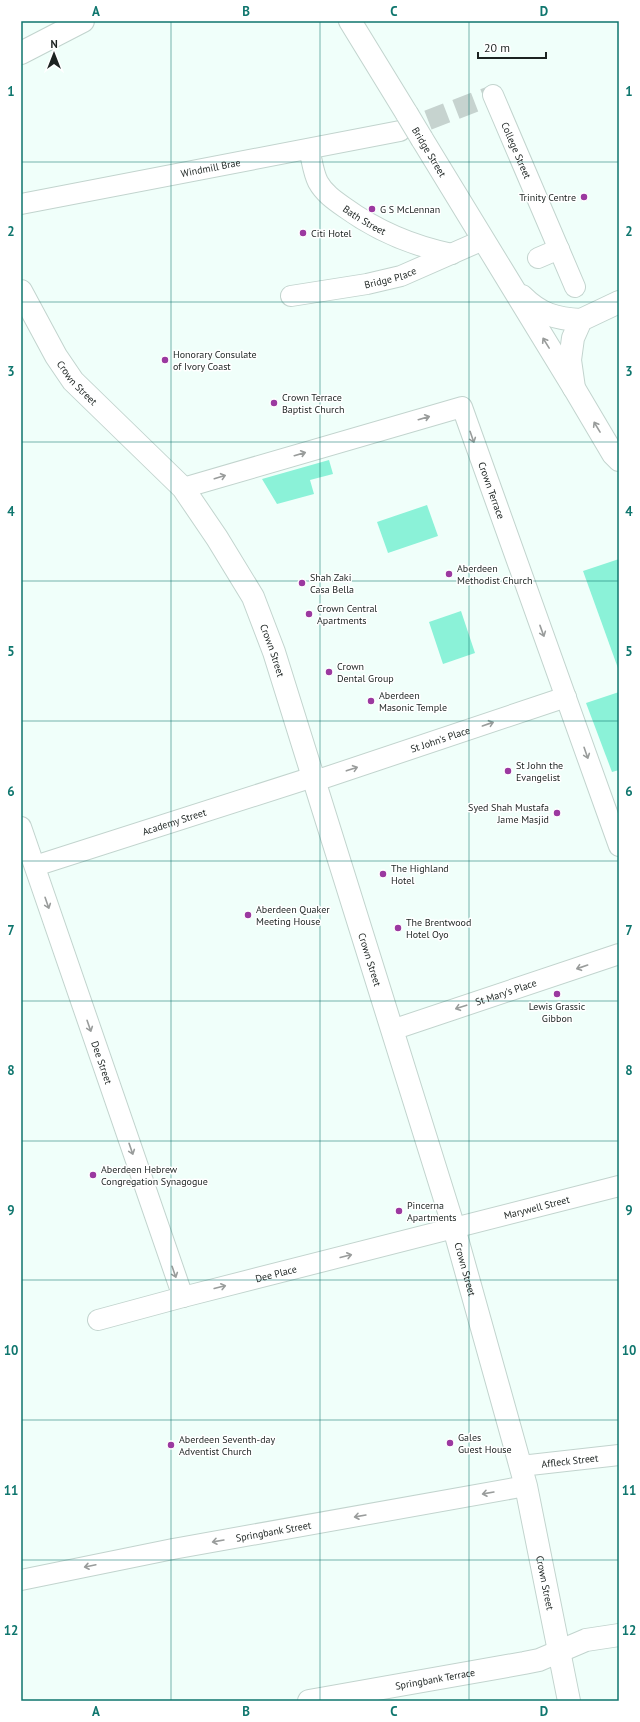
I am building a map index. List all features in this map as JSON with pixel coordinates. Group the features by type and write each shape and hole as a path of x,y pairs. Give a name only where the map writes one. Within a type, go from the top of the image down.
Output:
{"street":[{"path":"21,53 83,21"},
{"name":"Bridge Street","path":"350,21 404,123 422,139 613,454 619,460"},
{"name":"College Street","path":"493,95 575,287"},
{"name":"Windmill Brae","path":"21,204 309,149 404,123"},
{"name":"Bath Street","path":"309,149 318,182 325,192 344,207 383,231 414,244 452,254"},
{"name":"Bridge Place","path":"291,296 367,284 401,276 484,240"},
{"path":"538,258 559,249"},
{"name":"Bridge Street","path":"509,282 532,306 541,311 562,319 581,320"},
{"name":"Crown Street","path":"21,291 56,356 73,381 183,488 217,538 253,597 274,652 454,1228 524,1476 569,1701"},
{"path":"574,388 571,375 570,349 581,320 619,302"},
{"name":"Crown Terrace","path":"183,488 462,407 619,846"},
{"name":"St John's Place","path":"314,779 566,697"},
{"name":"Academy Street","path":"35,866 314,779"},
{"name":"Dee Street","path":"21,828 183,1297"},
{"name":"St Mary's Place","path":"392,1030 619,954"},
{"name":"Marywell Street","path":"454,1228 619,1186"},
{"name":"Dee Place","path":"98,1320 454,1228"},
{"name":"Affleck Street","path":"524,1476 619,1455"},
{"name":"Springbank Street","path":"21,1580 524,1476"},
{"name":"Springbank Terrace","path":"309,1701 539,1660 586,1640 619,1634"}],"green space":[{"path":"329,460 333,474 310,480 314,494 277,504 262,479"},
{"path":"427,505 438,536 388,553 377,522"},
{"path":"619,559 619,671 583,571"},
{"path":"461,611 475,653 443,664 429,622"},
{"path":"619,692 619,770 612,772 586,703"}],"tunnel":[{"path":"400,131 493,95"}],"place":[{"name":"Trinity Centre","path":"584,197"},
{"name":"G S McLennan","path":"372,209"},
{"name":"Citi Hotel","path":"303,233"},
{"name":"Honorary Consulate of Ivory Coast","path":"165,360"},
{"name":"Crown Terrace Baptist Church","path":"274,403"},
{"name":"Aberdeen Methodist Church","path":"449,574"},
{"name":"Shah Zaki Casa Bella","path":"302,583"},
{"name":"Crown Central Apartments","path":"309,614"},
{"name":"Crown Dental Group","path":"329,672"},
{"name":"Aberdeen Masonic Temple","path":"371,701"},
{"name":"St John the Evangelist","path":"508,771"},
{"name":"Syed Shah Mustafa Jame Masjid","path":"557,813"},
{"name":"The Highland Hotel","path":"383,874"},
{"name":"Aberdeen Quaker Meeting House","path":"248,915"},
{"name":"The Brentwood Hotel Oyo","path":"398,928"},
{"name":"Lewis Grassic Gibbon","path":"557,994"},
{"name":"Aberdeen Hebrew Congregation Synagogue","path":"93,1175"},
{"name":"Pincerna Apartments","path":"399,1211"},
{"name":"Gales Guest House","path":"450,1443"},
{"name":"Aberdeen Seventh-day Adventist Church","path":"171,1445"}]}
